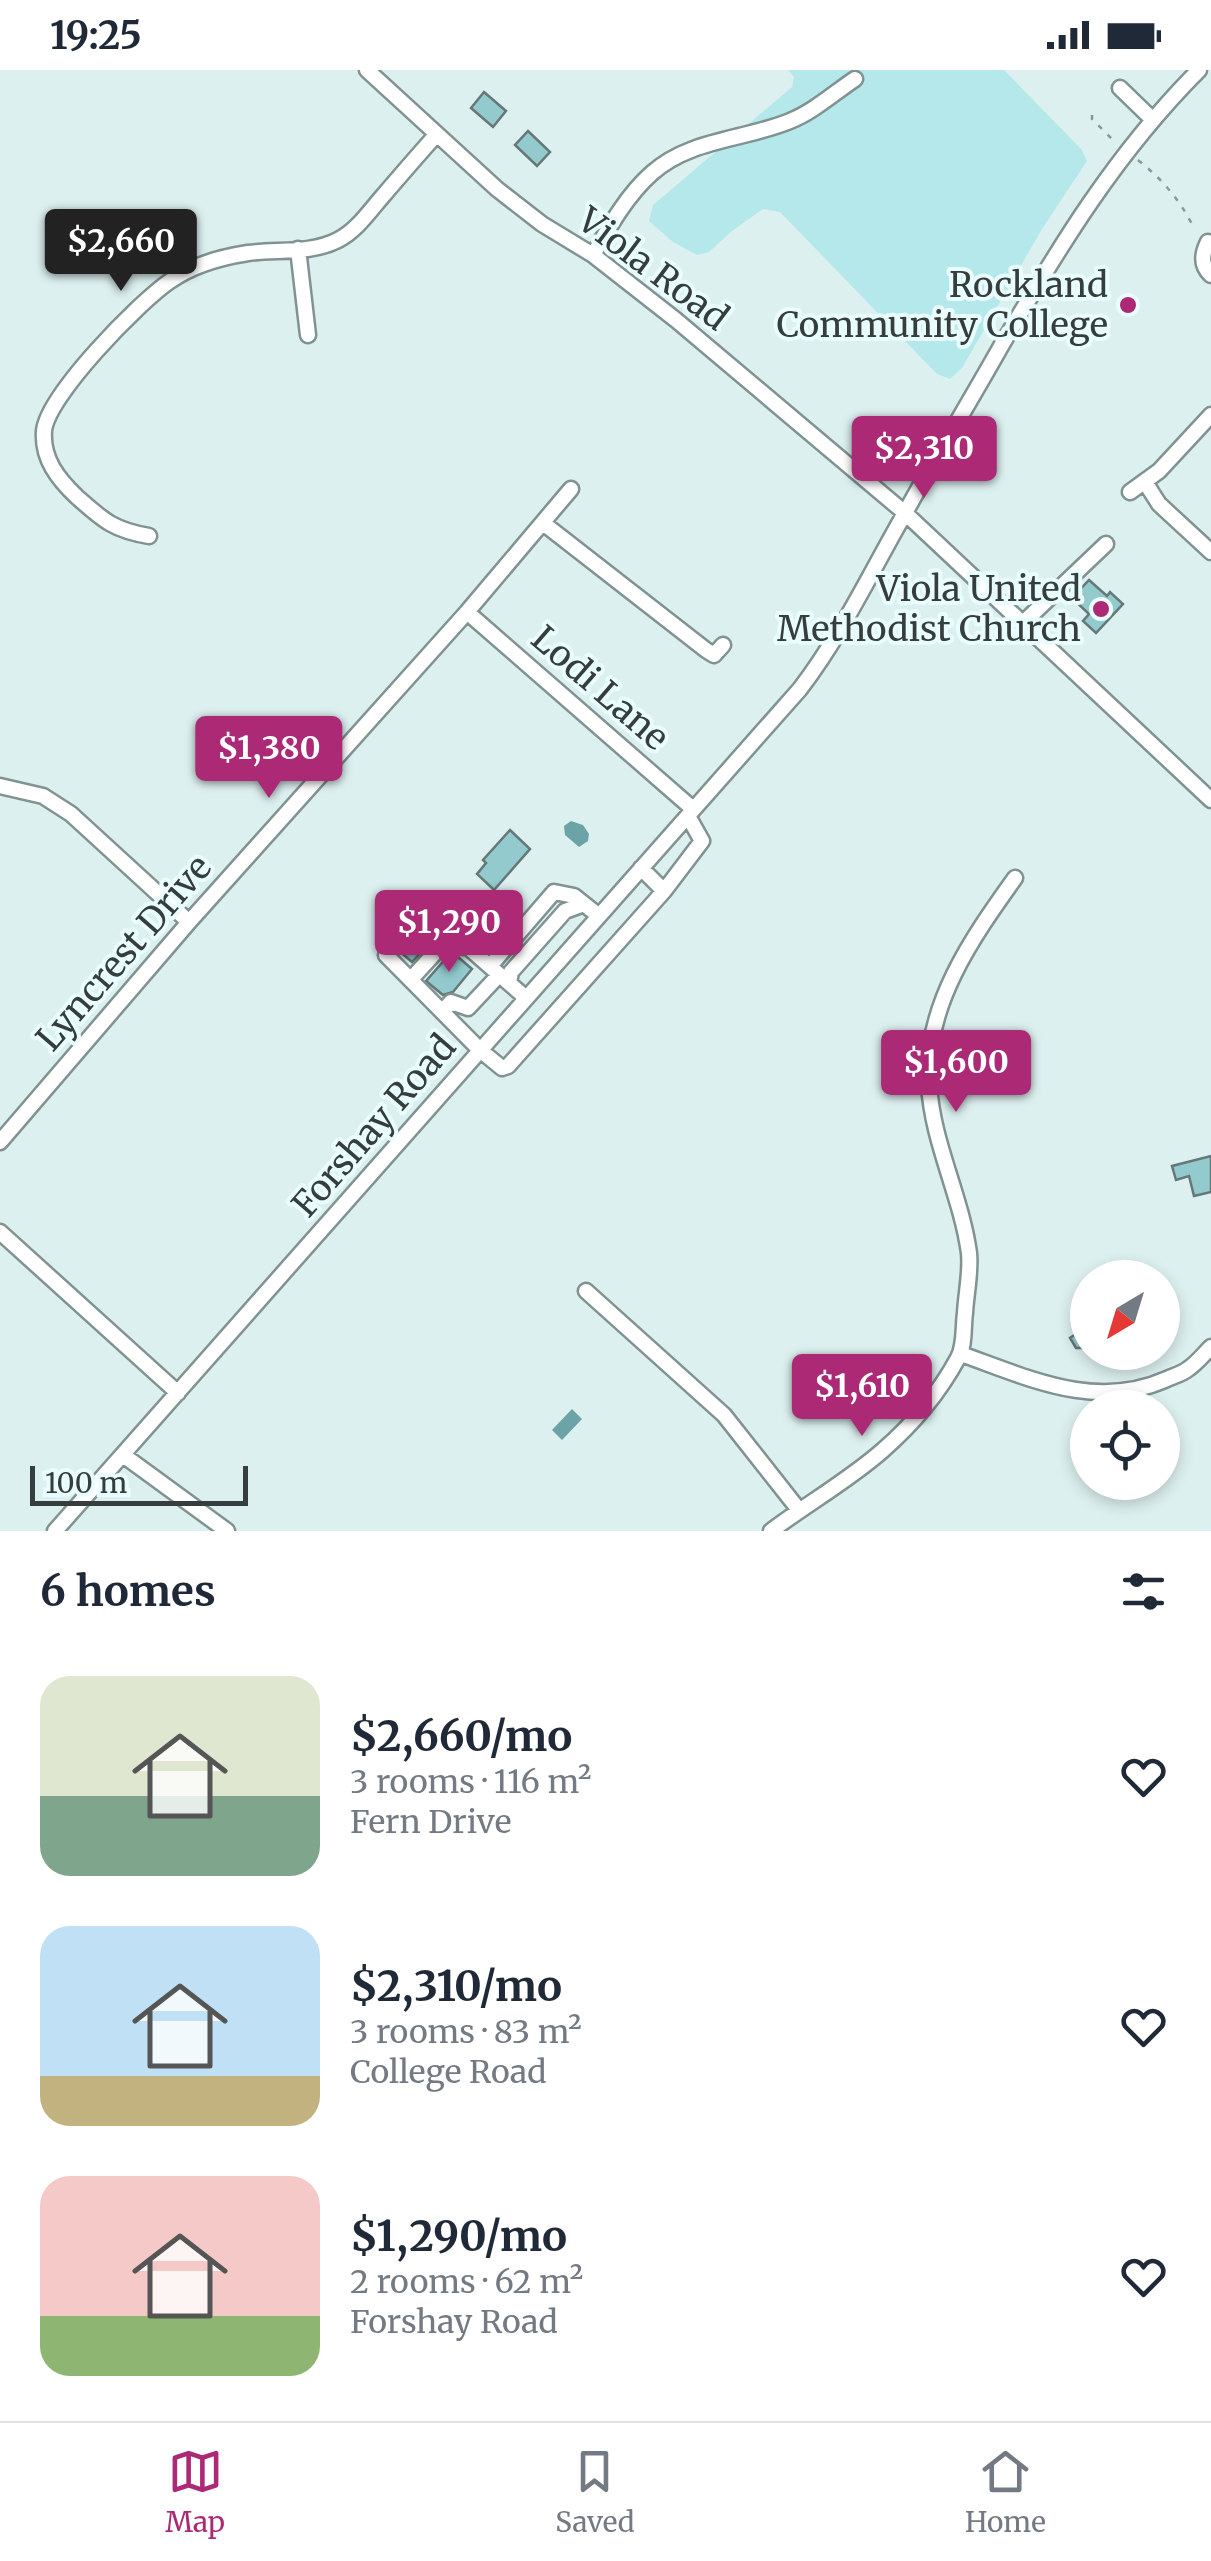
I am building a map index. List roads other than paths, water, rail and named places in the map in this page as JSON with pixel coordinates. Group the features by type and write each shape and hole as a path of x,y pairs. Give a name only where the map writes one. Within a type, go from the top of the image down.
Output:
{"street":[{"name":"Viola Road","path":"367,70 497,189 676,320 905,513 1211,800"},
{"name":"Forshay Road","path":"55,1531 800,689 844,624 1054,255 1126,152 1199,70"},
{"path":"592,255 626,202 652,172 690,149 794,120 855,79"},
{"path":"1120,88 1152,119"},
{"path":"148,536 124,532 104,520 52,470 44,428 50,410 144,301 172,279 207,264 247,254 326,245 342,238 437,134"},
{"path":"1208,242 1202,252 1202,263 1211,275"},
{"path":"298,249 308,335"},
{"path":"1130,492 1145,482 1211,415"},
{"path":"1145,482 1160,504 1211,552"},
{"name":"Lyncrest Drive","path":"0,1142 572,489"},
{"path":"543,523 706,650 714,654 723,645"},
{"path":"1023,623 1106,544"},
{"name":"Lodi Lane","path":"467,612 691,812"},
{"path":"0,786 43,796 71,814 189,922"},
{"path":"386,955 480,1050 502,1068 508,1066 664,891 702,840 691,812"},
{"path":"641,868 664,891"},
{"path":"771,1531 881,1452 924,1409 961,1354 970,1256 936,1132 928,1082 932,1036 960,962 1015,878"},
{"path":"443,1011 451,1002 468,1008 499,975 554,892 574,896 599,916"},
{"path":"499,975 511,972 565,911 584,904"},
{"path":"412,978 444,943 469,948 526,998"},
{"path":"0,1232 178,1392"},
{"path":"586,1291 724,1415 799,1510"},
{"path":"961,1354 1054,1386 1112,1393 1151,1386 1188,1370 1211,1348"},
{"path":"123,1455 228,1531"}],"place":[{"name":"Rockland Community College","path":"1128,305"},
{"name":"Viola United Methodist Church","path":"1101,609"}]}
